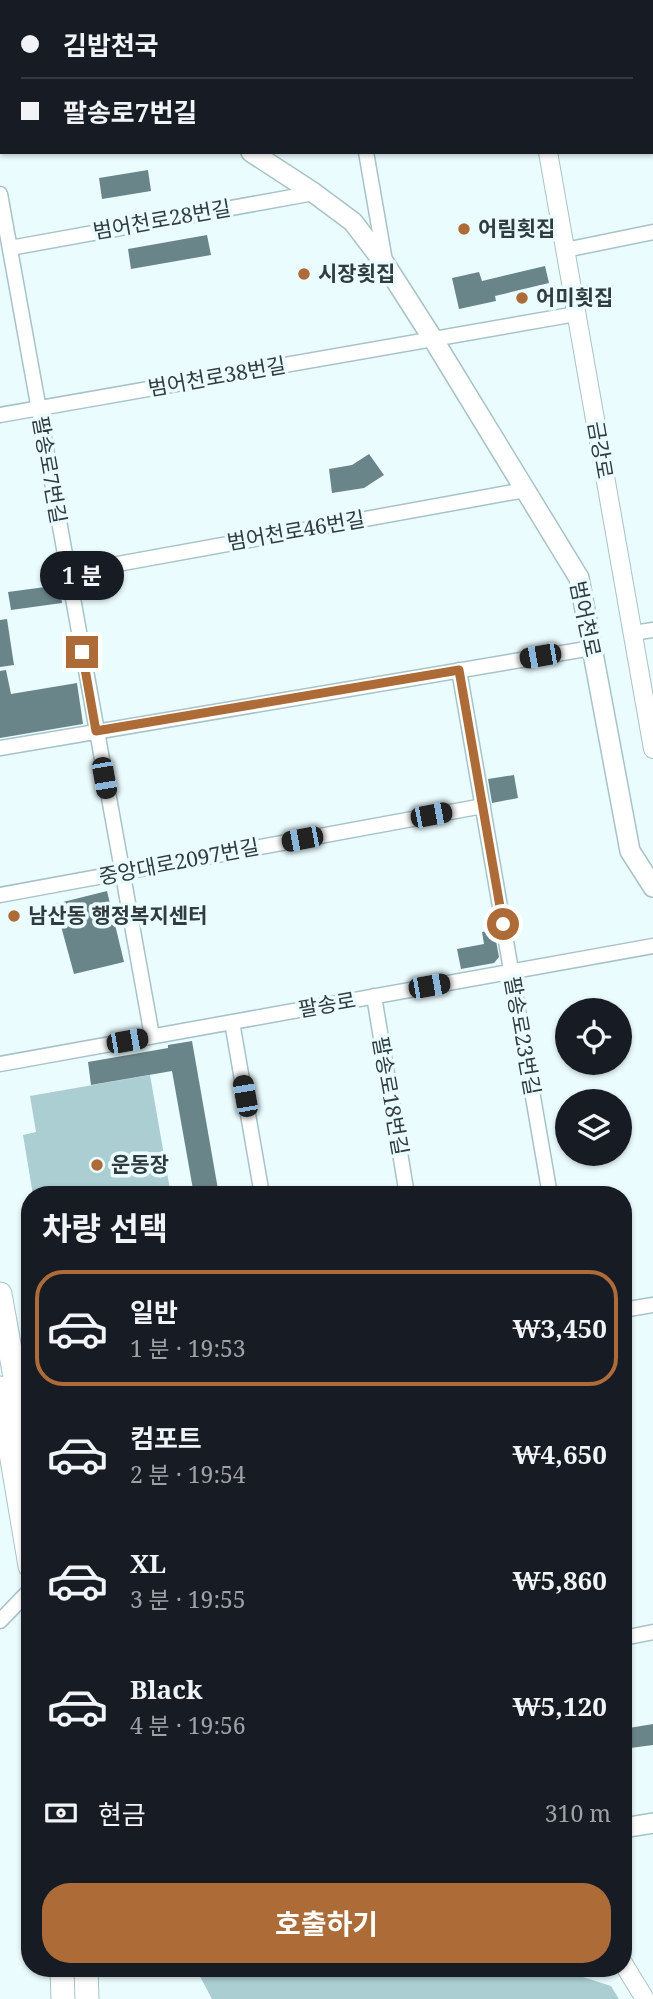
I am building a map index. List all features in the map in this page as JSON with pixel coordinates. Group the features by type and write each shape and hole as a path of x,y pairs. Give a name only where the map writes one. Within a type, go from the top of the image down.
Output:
{"main road":[{"name":"범어천로","path":"254,154 353,222 385,264 433,339 579,578 630,851 653,887"},
{"path":"0,1294 21,1408"},
{"path":"0,1388 21,1513"},
{"path":"632,1826 653,1823"},
{"path":"62,1977 63,1999"},
{"path":"86,1977 87,1999"}],"street":[{"path":"366,154 385,264"},
{"name":"금강로","path":"548,154 653,748"},
{"name":"범어천로28번길","path":"10,248 314,193"},
{"name":"팔송로7번길","path":"0,194 152,1036"},
{"path":"565,250 653,232"},
{"path":"433,339 576,314"},
{"name":"범어천로38번길","path":"0,415 433,339"},
{"name":"범어천로46번길","path":"68,573 525,490"},
{"path":"633,634 653,630"},
{"path":"0,748 592,648"},
{"name":"팔송로23번길","path":"459,670 548,1186"},
{"name":"중앙대로2097번길","path":"0,895 483,806"},
{"name":"팔송로","path":"0,1063 653,946"},
{"name":"팔송로18번길","path":"374,996 406,1186"},
{"path":"232,1022 260,1186"},
{"path":"632,1308 653,1305"},
{"path":"0,1621 21,1599"},
{"path":"632,1636 653,1632"},
{"path":"632,1977 645,1999"}],"shaded area":[{"name":"운동장","path":"150,1075 169,1186 32,1186 23,1135 36,1132 30,1096"},
{"path":"200,1977 583,1977 611,1986 619,1999 212,1999"}],"building":[{"path":"148,170 151,191 102,199 99,178"},
{"path":"207,235 211,255 131,269 128,249"},
{"path":"545,266 549,283 495,296 496,301 459,309 452,278 479,272 482,281"},
{"path":"369,454 384,475 364,488 332,493 329,469 352,465"},
{"path":"60,585 62,603 11,610 8,592"},
{"path":"7,619 14,665 0,667 0,620"},
{"path":"6,670 11,694 77,683 83,724 0,738 0,671"},
{"path":"514,775 518,798 492,803 488,779"},
{"path":"107,891 124,962 74,974 55,904"},
{"path":"494,930 499,957 494,963 461,969 457,949 484,944 482,932"},
{"path":"192,1041 217,1186 192,1186 172,1071 91,1085 88,1062 168,1048 168,1045"},
{"path":"653,1724 653,1745 632,1748 632,1728"}],"place":[{"name":"어림횟집","path":"464,229"},
{"name":"시장횟집","path":"304,274"},
{"name":"어미횟집","path":"522,298"},
{"name":"남산동 행정복지센터","path":"14,916"},
{"name":"운동장","path":"97,1165"}],"route":[{"path":"82,652 96,731 459,670 503,924"}]}
